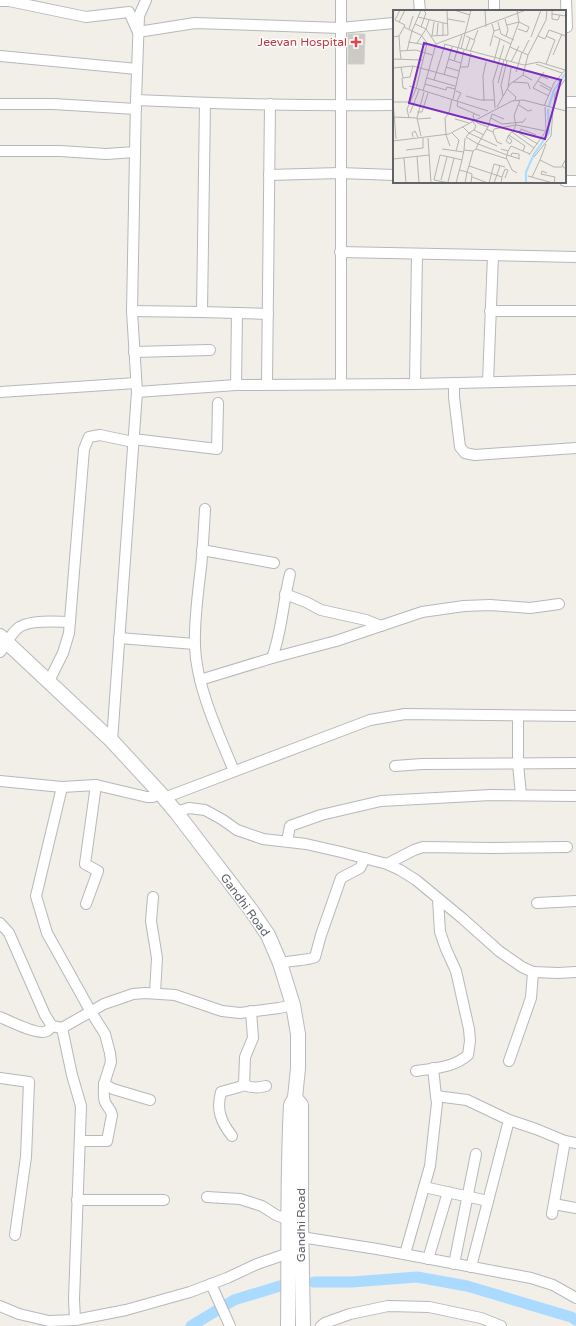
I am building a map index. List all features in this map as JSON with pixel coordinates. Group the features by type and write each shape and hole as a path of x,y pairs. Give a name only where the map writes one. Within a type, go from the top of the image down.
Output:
{"main road":[{"name":"Gandhi Road","path":"2,643 49,681 112,741 176,812 251,910 268,935 280,963 293,1005 298,1034 298,1068 295,1098 301,1105 301,1236 295,1273 295,1299 303,1326"},
{"path":"295,1098 291,1105 288,1157 289,1253 295,1273"},
{"path":"286,1325 295,1299"}],"street":[{"path":"112,741 136,388 132,311 136,104 139,16 146,0"},
{"path":"341,0 341,384"},
{"path":"419,0 420,10"},
{"path":"566,0 569,27"},
{"path":"6,1 86,17 128,12 138,32"},
{"path":"138,32 195,23 340,28 393,23"},
{"path":"0,56 137,68"},
{"path":"0,104 205,103 340,106 393,105"},
{"path":"202,312 205,103"},
{"path":"267,384 270,104"},
{"path":"0,151 60,151 106,154 135,152"},
{"path":"269,175 340,173 393,175"},
{"path":"340,252 576,257"},
{"path":"415,384 416,254"},
{"path":"488,382 492,256"},
{"path":"132,311 268,314"},
{"path":"490,311 576,311"},
{"path":"236,385 237,313"},
{"path":"134,352 210,350"},
{"path":"0,392 267,384 415,384 576,380"},
{"path":"454,383 454,397 460,447 465,453 475,455 576,448"},
{"path":"49,681 63,653 69,634 84,449 90,437 100,435 217,449 218,403"},
{"path":"205,509 195,644 200,680 214,724 234,772"},
{"path":"202,550 274,563"},
{"path":"272,658 278,643 285,594 290,574"},
{"path":"285,594 322,610 366,620 381,626"},
{"path":"200,680 272,658 336,641 422,612 464,606 490,605 530,608 559,604"},
{"path":"2,643 17,628 24,624 41,622 70,622"},
{"path":"119,638 195,644"},
{"path":"0,780 62,786 96,785 147,797 162,796 234,772 370,720 405,714 576,716"},
{"path":"518,716 518,764 521,795"},
{"path":"395,766 422,764 576,763"},
{"path":"86,904 98,871 85,864 96,785"},
{"path":"62,786 36,896 47,933 105,1034 111,1062 104,1084 104,1099 111,1110 112,1115 107,1141 81,1141"},
{"path":"287,841 290,826 321,815 381,801 491,795 576,796"},
{"path":"176,812 189,808 206,810 237,830 263,839 306,844 387,864 405,873 462,918 498,951 522,967 532,972 576,972"},
{"path":"387,864 423,847 567,847"},
{"path":"280,963 308,960 315,957 341,878 360,868 365,858"},
{"path":"153,897 151,921 157,958 155,993"},
{"path":"416,1071 450,1066 461,1061 468,1055 470,1041 469,1029 456,971 440,932 438,899"},
{"path":"537,903 576,901"},
{"path":"0,923 9,933 45,1015 52,1026 62,1028 104,1004 134,994 155,993 175,995 222,1011 240,1013 293,1005"},
{"path":"509,1061 531,998 532,972"},
{"path":"244,1085 245,1057 252,1038 251,1012"},
{"path":"0,1017 30,1029 43,1032 49,1030 52,1026"},
{"path":"62,1028 72,1075 81,1106 81,1141 77,1200 74,1299 75,1320"},
{"path":"405,1254 430,1166 437,1103 433,1068"},
{"path":"0,1078 29,1082 26,1157 15,1235"},
{"path":"104,1084 113,1089 150,1100"},
{"path":"232,1136 222,1122 218,1102 221,1092 244,1085 253,1088 266,1086"},
{"path":"436,1096 467,1100 509,1120 565,1141 576,1143"},
{"path":"471,1267 509,1120"},
{"path":"565,1141 553,1209 576,1208"},
{"path":"454,1264 476,1154"},
{"path":"424,1186 488,1201"},
{"path":"428,1259 448,1192"},
{"path":"207,1197 240,1199 262,1206 276,1215 289,1220"},
{"path":"77,1200 164,1200"},
{"path":"301,1236 494,1270 531,1278 553,1285 576,1298"},
{"path":"0,1306 19,1314 49,1321 75,1320 126,1310 190,1292 256,1264 289,1253"},
{"path":"211,1284 228,1323"},
{"path":"321,1326 325,1323 350,1314 388,1306 429,1307 481,1318 501,1326"}],"building":[{"path":"348,34 365,34 364,64 348,64"}],"waterway":[{"path":"314,1282 352,1282 417,1277 467,1286 571,1317 576,1320"},
{"path":"191,1326 234,1300 283,1285"}],"place":[{"name":"Jeevan Hospital","path":"356,42"}]}
